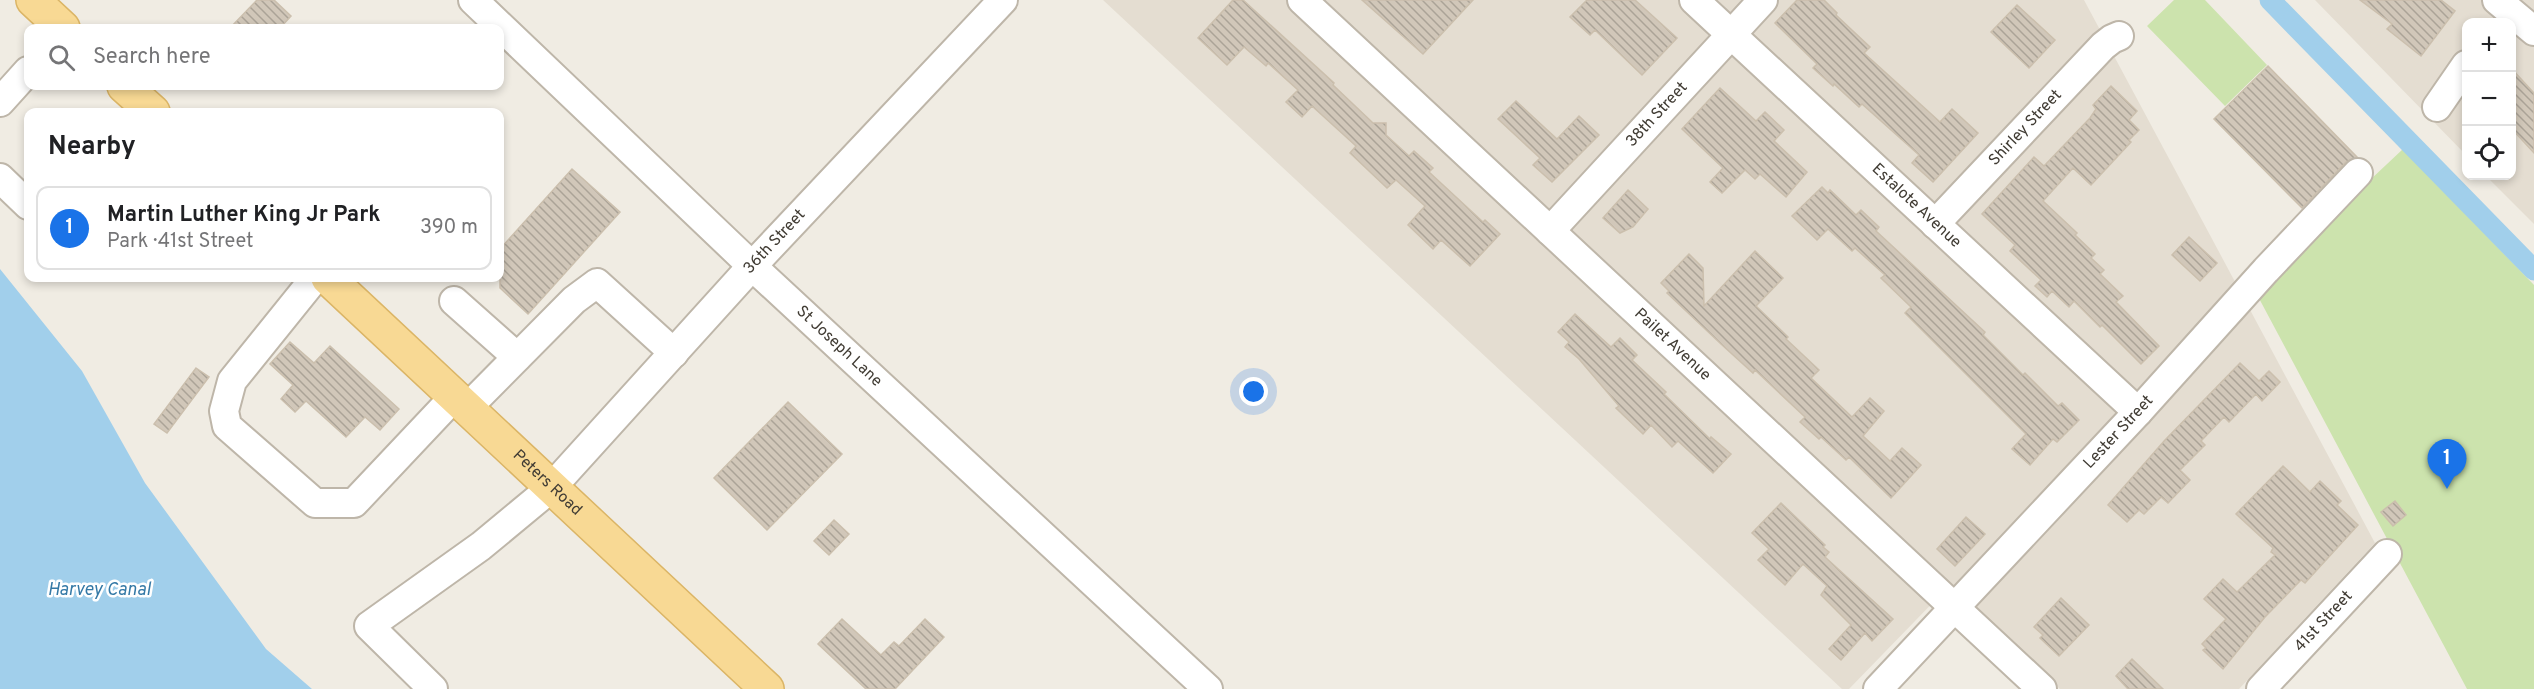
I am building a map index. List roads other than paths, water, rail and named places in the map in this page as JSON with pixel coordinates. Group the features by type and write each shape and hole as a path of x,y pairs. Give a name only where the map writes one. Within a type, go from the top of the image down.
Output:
{"main road":[{"path":"33,0 59,24"},
{"path":"128,90 149,108"},
{"name":"Peters Road","path":"331,282 767,689"}],"street":[{"name":"St Joseph Lane","path":"473,0 498,24"},
{"name":"36th Street","path":"433,689 369,626 481,546 551,488 752,266 1003,0"},
{"name":"Pailet Avenue","path":"1302,0 2042,689"},
{"name":"Estalote Avenue","path":"1694,0 2138,412"},
{"name":"38th Street","path":"1550,231 1763,0"},
{"path":"2503,8 2534,31"},
{"name":"St Joseph Lane","path":"504,30 752,266 1208,689"},
{"name":"Shirley Street","path":"1935,224 2103,46 2119,36"},
{"path":"2438,106 2462,71"},
{"path":"0,102 24,75"},
{"name":"Lester Street","path":"1878,689 2138,412 2358,172"},
{"path":"0,178 24,201"},
{"path":"312,282 232,381 224,411 227,426 315,503 354,503 460,403 517,357 573,300 597,283 674,353"},
{"path":"454,301 517,357"},
{"name":"41st Street","path":"2261,689 2386,554"}],"water":[{"name":"Harvey Canal","path":"0,269 82,371 145,483 266,649 312,689 0,689"}],"waterway":[{"path":"2270,0 2534,270"}],"place":[{"name":"Martin Luther King Jr Park","path":"2447,489"}]}
